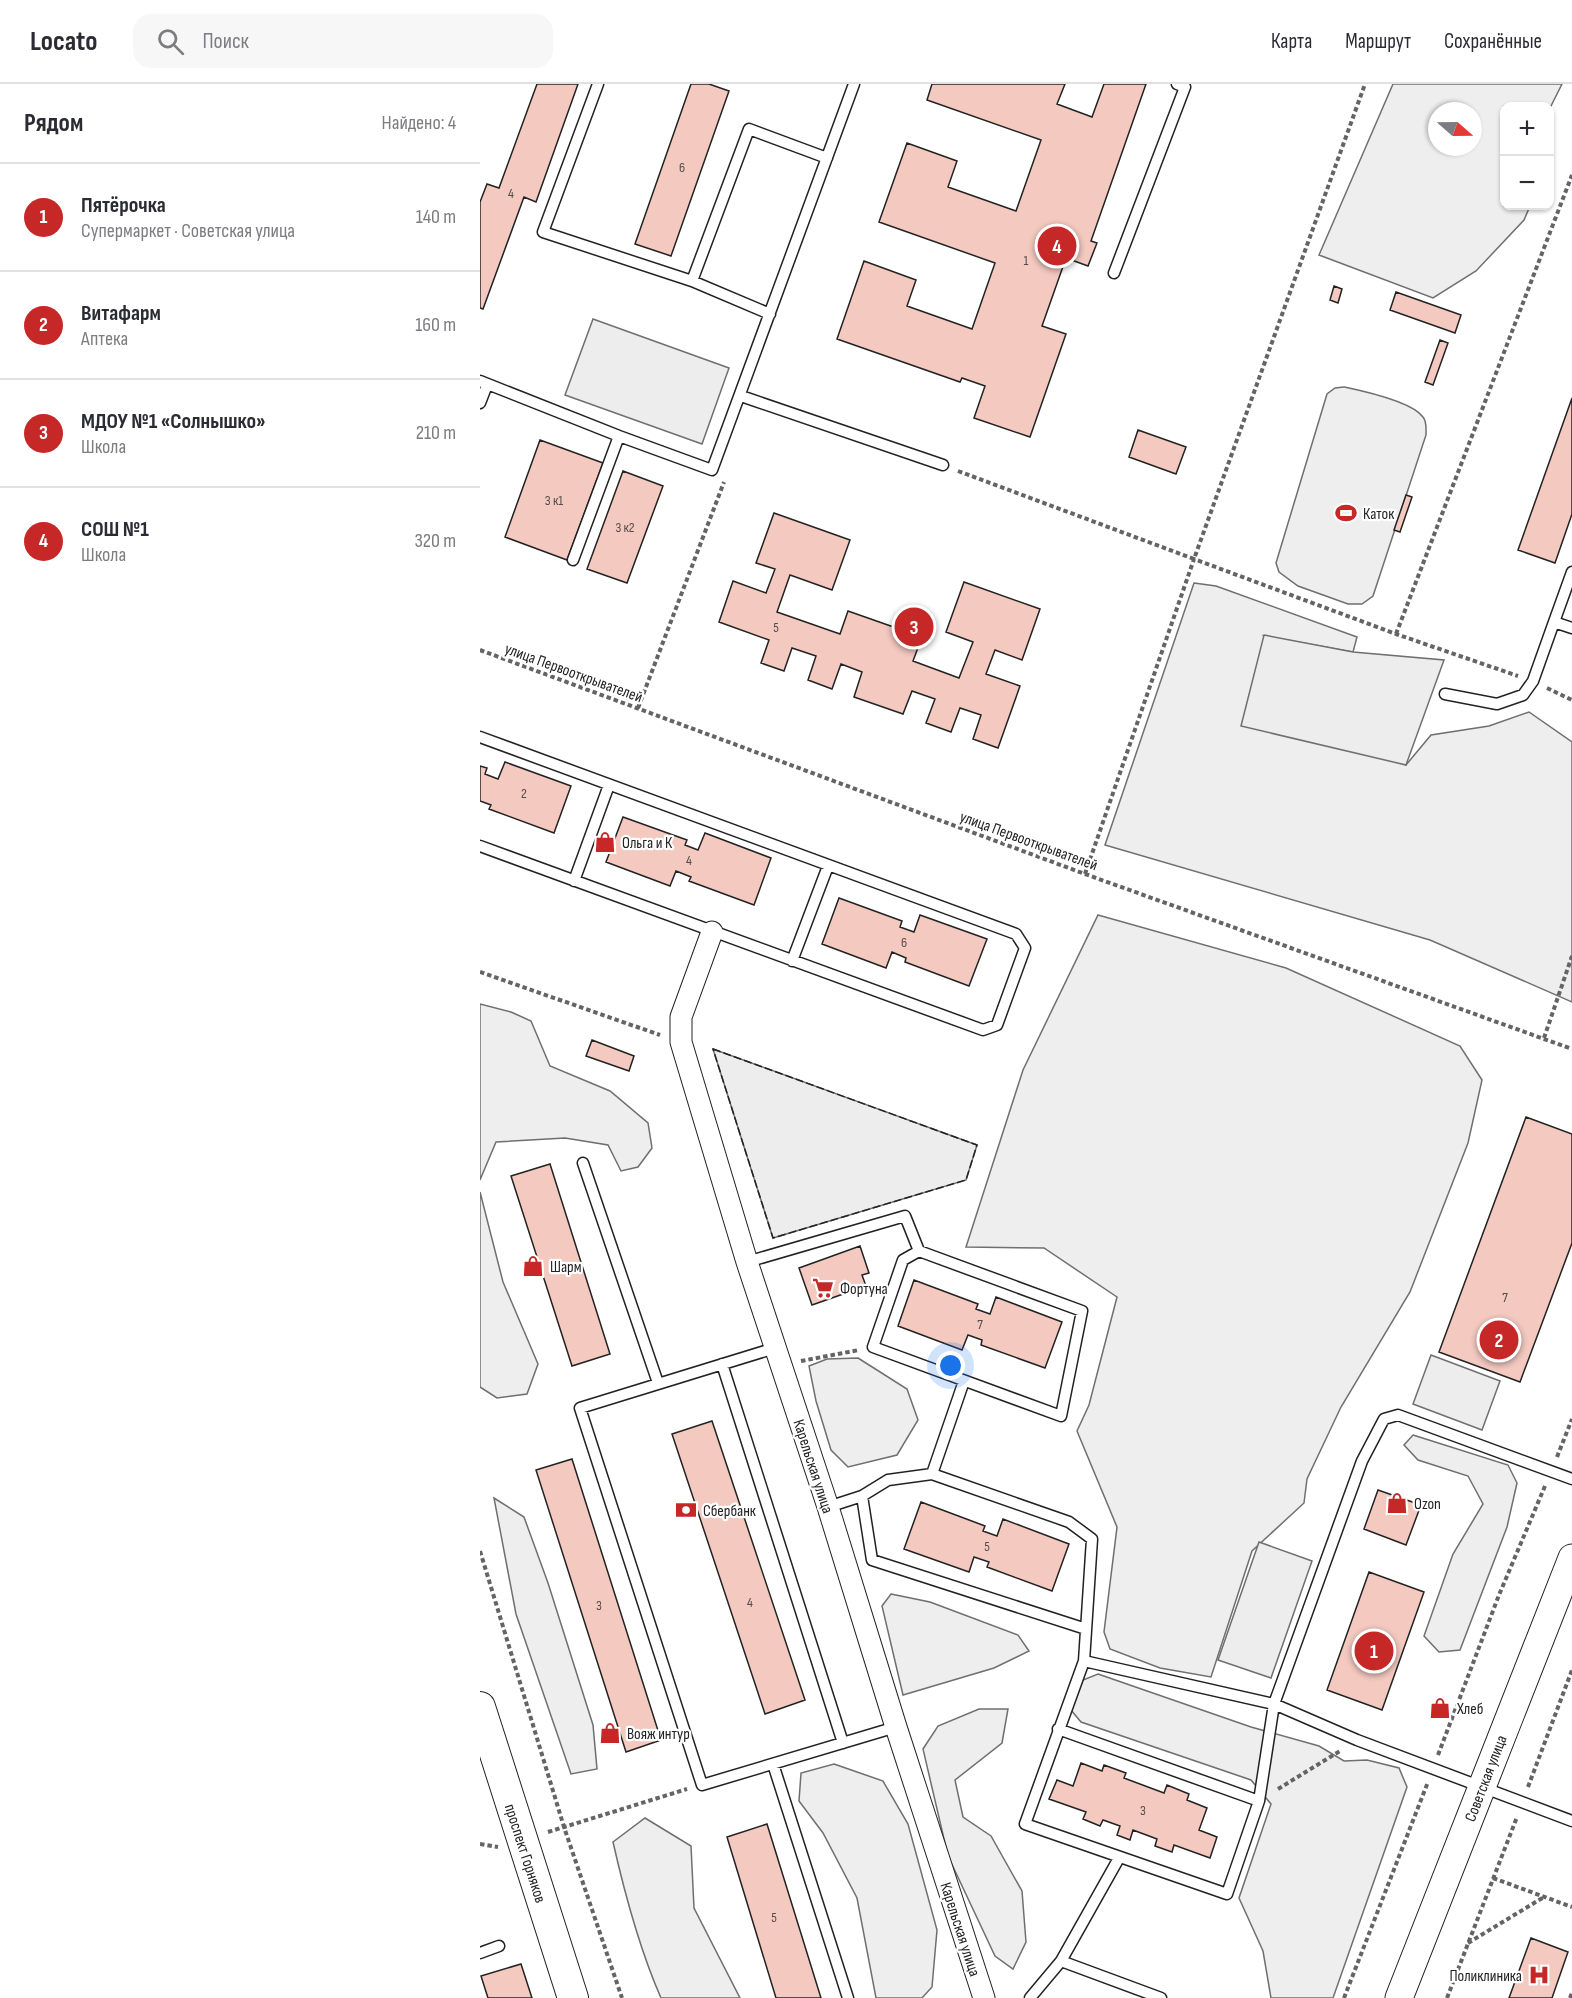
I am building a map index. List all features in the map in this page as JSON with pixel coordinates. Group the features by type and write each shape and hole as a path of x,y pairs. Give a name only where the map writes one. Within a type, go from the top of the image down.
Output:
{"main road":[{"name":"проспект Горняков","path":"480,1707 573,1998"}],"street":[{"name":"Карельская улица","path":"712,932 681,1017 681,1042 747,1262 828,1507 984,1998"},
{"name":"Советская улица","path":"1399,1998 1572,1558"}],"lane":[{"path":"598,84 543,232 692,281 770,314"},
{"path":"480,402 483,383 712,470 854,84"},
{"path":"1114,273 1185,87 1177,84"},
{"path":"692,281 749,129 827,158"},
{"path":"741,396 943,465"},
{"path":"573,560 619,436"},
{"path":"1445,694 1497,704 1523,695 1533,681 1572,572"},
{"path":"1554,622 1572,628"},
{"path":"480,737 1016,934 1025,948 997,1025 983,1030 480,846"},
{"path":"574,881 609,785"},
{"path":"792,961 828,866"},
{"path":"583,1163 658,1383"},
{"path":"747,1262 905,1216 919,1251 1082,1311 1061,1416 873,1347 903,1260 919,1251"},
{"path":"777,1356 722,1364 580,1408 702,1785 896,1726"},
{"path":"722,1364 843,1743"},
{"path":"932,1474 964,1381"},
{"path":"828,1507 862,1496 888,1480 932,1474 1068,1522 1092,1539 1084,1660 1024,1824 1227,1894 1259,1801 1274,1704 1362,1461 1384,1419 1398,1415 1572,1479"},
{"path":"862,1496 872,1560 1086,1629"},
{"path":"1084,1660 1274,1704 1357,1740 1572,1821"},
{"path":"1058,1730 1259,1801"},
{"path":"773,1764 848,1998"},
{"path":"1030,1998 1061,1961 1119,1857"},
{"path":"480,1953 498,1946"},
{"path":"1061,1961 1161,1998"}],"path":[{"path":"1084,874 1194,559 1365,84"},
{"path":"1396,634 1572,175"},
{"path":"943,465 1396,634 1533,681 1572,700"},
{"name":"улица Первооткрывателей","path":"480,650 1084,874 1572,1049"},
{"path":"1544,1038 1572,956"},
{"path":"480,972 681,1042"},
{"path":"777,1356 873,1347"},
{"path":"1344,1998 1499,1595 1572,1419"},
{"path":"480,1551 564,1827 622,1998"},
{"path":"1447,1998 1572,1670"},
{"path":"1259,1801 1357,1740"},
{"path":"564,1827 702,1785"},
{"path":"1493,1878 1572,1907"},
{"path":"1468,1943 1544,1897"},
{"path":"1570,1998 1572,1993"}],"shaded area":[{"path":"1393,84 1562,84 1553,102 1500,102 1500,210 1528,210 1524,220 1476,271 1433,298 1319,255"},
{"path":"593,319 729,368 702,444 565,395"},
{"name":"Каток","path":"1344,387 1408,406 1423,417 1426,425 1426,435 1373,596 1362,604 1348,604 1298,586 1279,572 1276,563 1327,394 1335,388"},
{"path":"1194,583 1216,586 1357,637 1353,652 1264,636 1406,765 1431,735 1489,726 1529,712 1572,742 1572,1002 1430,940 1105,845"},
{"path":"1264,635 1353,652 1444,660 1406,765 1241,726"},
{"path":"1098,915 1286,968 1460,1046 1482,1080 1468,1143 1410,1292 1341,1407 1307,1479 1304,1503 1252,1551 1211,1677 1160,1668 1110,1649 1104,1632 1117,1527 1077,1431 1089,1405 1117,1297 1044,1248 966,1247 1023,1070"},
{"path":"480,1004 511,1012 531,1021 550,1066 610,1091 648,1123 652,1148 638,1167 621,1171 608,1145 565,1138 496,1142 480,1180"},
{"path":"713,1049 977,1145 966,1180 773,1238"},
{"path":"480,1192 503,1282 538,1364 527,1394 497,1398 480,1387"},
{"path":"1431,1355 1500,1381 1482,1430 1413,1404"},
{"path":"858,1358 907,1389 918,1420 897,1455 848,1467 831,1450 816,1401 809,1366 827,1359"},
{"path":"1413,1435 1508,1465 1517,1483 1507,1527 1460,1650 1439,1652 1424,1636 1453,1554 1483,1504 1468,1476 1418,1460 1404,1445"},
{"path":"494,1498 524,1517 548,1583 593,1725 597,1769 571,1774 516,1614"},
{"path":"1259,1542 1312,1561 1271,1678 1218,1660"},
{"path":"891,1594 930,1602 1018,1635 1029,1651 994,1668 903,1695 882,1606"},
{"path":"1098,1674 1251,1727 1319,1746 1344,1761 1367,1760 1399,1768 1407,1787 1333,1998 1271,1998 1263,1951 1239,1898 1271,1804 1251,1780 1081,1722 1071,1710 1083,1680"},
{"path":"979,1709 1008,1709 1002,1743 955,1780 963,1817 991,1836 1022,1891 1026,1942 1013,1969 995,1956 948,1856 923,1749 938,1726"},
{"path":"834,1764 883,1781 908,1824 937,1930 932,1987 922,1998 876,1998 857,1898 823,1833 799,1801 801,1773"},
{"path":"645,1818 691,1846 694,1908 740,1998 661,1998 633,1921 613,1842"}],"building":[{"path":"537,84 578,84 536,202 524,197 483,309 480,308 480,202 487,184 499,188"},
{"path":"691,84 709,84 729,91 671,256 635,244"},
{"path":"932,84 1065,84 1057,104 1092,117 1104,84 1146,84 1091,241 1097,243 1088,266 1066,258 1042,326 1066,334 1030,437 974,418 985,386 962,378 960,382 837,339 864,261 916,280 907,306 972,329 995,263 879,222 907,143 957,161 948,187 1016,211 1041,140 927,100"},
{"path":"1334,286 1342,289 1338,303 1330,300"},
{"path":"1396,292 1461,315 1455,333 1390,310"},
{"path":"1440,340 1448,343 1433,385 1425,382"},
{"path":"1572,398 1572,514 1555,563 1518,550"},
{"path":"1138,430 1186,447 1176,474 1129,457"},
{"path":"540,440 603,463 567,560 505,537"},
{"path":"623,471 663,486 627,583 587,569"},
{"path":"1406,495 1412,497 1400,532 1394,530"},
{"path":"774,513 850,540 832,590 790,575 777,612 840,634 848,611 922,637 913,661 959,678 973,642 946,632 964,582 1040,609 1022,660 995,650 986,674 1020,686 998,748 973,739 981,715 960,708 951,732 926,723 935,699 912,691 903,714 854,697 862,672 841,664 832,689 808,680 816,656 792,648 784,671 761,663 769,640 719,622 733,581 766,593 775,569 756,563"},
{"path":"505,762 571,786 554,833 489,809 491,805 480,801 480,766 487,768 485,774 498,779"},
{"path":"623,817 687,840 685,845 698,850 705,833 771,858 754,905 689,881 691,877 676,871 670,886 606,862"},
{"path":"839,898 902,921 900,927 914,932 920,915 987,939 969,986 905,962 906,958 892,952 886,968 822,944"},
{"path":"592,1040 634,1056 629,1071 586,1056"},
{"path":"1526,1117 1572,1134 1572,1243 1520,1382 1439,1352"},
{"path":"550,1164 610,1354 572,1366 511,1176"},
{"path":"860,1246 869,1273 862,1275 866,1286 812,1305 799,1268"},
{"path":"914,1280 978,1304 976,1309 990,1314 996,1297 1062,1322 1045,1368 981,1345 982,1340 968,1335 962,1350 898,1326"},
{"path":"712,1421 805,1700 765,1714 672,1434"},
{"path":"572,1459 661,1740 626,1752 536,1470"},
{"path":"1378,1490 1421,1505 1406,1545 1364,1529"},
{"path":"921,1502 985,1526 983,1531 997,1536 1003,1519 1069,1544 1052,1591 987,1567 989,1562 974,1557 969,1572 904,1549"},
{"path":"1369,1572 1424,1592 1382,1710 1327,1690"},
{"path":"1439,1702 1447,1704 1442,1717 1434,1714"},
{"path":"1081,1763 1102,1771 1104,1765 1126,1773 1124,1778 1164,1793 1167,1785 1189,1794 1187,1800 1207,1808 1199,1830 1217,1837 1210,1858 1174,1845 1172,1852 1155,1846 1157,1839 1133,1830 1130,1840 1117,1835 1120,1826 1103,1820 1100,1826 1083,1819 1086,1812 1049,1799 1057,1780 1073,1786"},
{"path":"767,1824 821,1998 776,1998 727,1837"},
{"name":"Поликлиника","path":"1531,1938 1568,1952 1552,1998 1509,1998"},
{"path":"521,1964 532,1998 488,1998 481,1976"}],"fence":[{"path":"713,1049 977,1145 966,1180 773,1238 713,1049"}],"place":[{"name":"СОШ №1","path":"1057,246"},
{"name":"Каток","path":"1346,513"},
{"name":"МДОУ №1 «Солнышко»","path":"914,627"},
{"name":"Ольга и К","path":"605,842"},
{"name":"Шарм","path":"533,1266"},
{"name":"Фортуна","path":"823,1288"},
{"name":"Витафарм","path":"1499,1340"},
{"name":"Ozon","path":"1397,1503"},
{"name":"Сбербанк","path":"686,1510"},
{"name":"Пятёрочка","path":"1374,1651"},
{"name":"Хлеб","path":"1440,1708"},
{"name":"Вояж интур","path":"610,1733"},
{"name":"Поликлиника","path":"1539,1975"}]}
